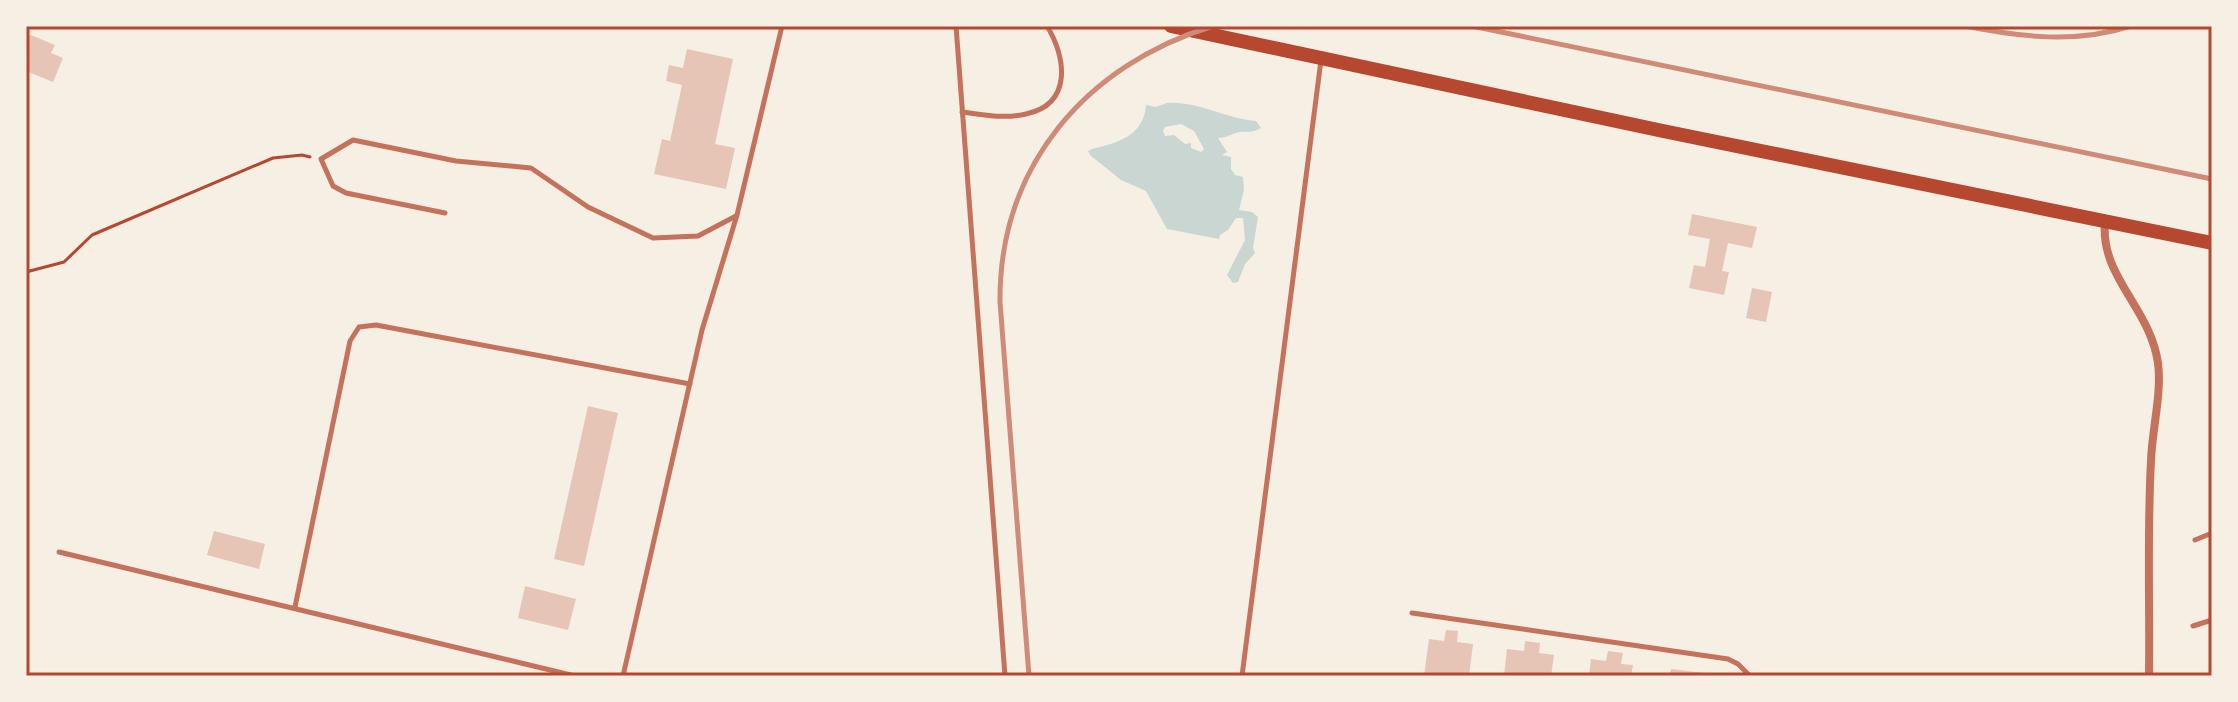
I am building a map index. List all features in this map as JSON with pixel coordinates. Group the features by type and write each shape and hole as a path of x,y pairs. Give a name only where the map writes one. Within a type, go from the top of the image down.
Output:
{"main road":[{"path":"1171,26 2212,243"}],"street":[{"path":"2105,222 2106,253 2149,328 2158,368 2151,460 2149,676"}],"lane":[{"path":"623,676 702,330 737,215 782,26"},
{"path":"956,26 1005,676"},
{"path":"962,112 1015,116 1038,110 1048,102 1056,93 1063,70 1059,48 1047,26"},
{"path":"1242,676 1321,59"},
{"path":"445,213 346,193 333,186 321,159 353,140 456,161 531,168 588,207 653,238 698,236 737,215"},
{"path":"295,607 350,341 359,327 376,325 690,384"},
{"path":"2195,540 2212,533"},
{"path":"59,552 575,676"},
{"path":"1412,613 1728,659 1750,676"},
{"path":"2193,626 2212,620"}],"path":[{"path":"26,272 64,262 92,235 273,158 302,155 321,159"}],"shaded area":[{"path":"1167,103 1190,105 1256,121 1261,128 1218,138 1227,152 1222,155 1231,157 1231,169 1235,175 1243,177 1244,190 1239,210 1252,212 1258,217 1253,248 1255,253 1245,264 1238,282 1233,283 1227,275 1245,240 1243,218 1236,218 1219,239 1167,229 1146,191 1121,180 1088,151 1128,136 1140,124 1146,105 1156,107","holes":["1181,124 1194,131 1204,149 1201,152 1174,135 1165,136 1163,131 1165,127"]}],"building":[{"path":"26,33 55,45 51,53 63,58 53,82 26,71"},
{"path":"687,49 733,59 715,144 735,148 726,189 654,174 662,139 670,141 682,85 666,81 669,65 683,68"},
{"path":"1692,214 1757,227 1752,248 1728,243 1722,271 1729,272 1724,295 1689,288 1694,265 1705,267 1710,239 1688,235"},
{"path":"1752,288 1772,292 1766,322 1746,318"},
{"path":"588,406 618,413 584,566 554,559"},
{"path":"214,531 265,544 259,569 207,555"},
{"path":"525,586 576,599 568,630 518,618"},
{"path":"1446,630 1458,631 1457,642 1473,644 1469,676 1424,676 1429,639 1444,641"},
{"path":"1525,641 1540,643 1539,653 1554,655 1551,676 1504,676 1507,649 1524,651"},
{"path":"1608,651 1623,653 1621,664 1633,665 1631,676 1589,676 1591,659 1606,661"},
{"path":"1671,669 1713,674 1713,676 1670,676"}],"railway":[{"path":"1029,676 1000,302 1004,253 1015,207 1033,165 1058,128 1090,95 1126,66 1167,43 1213,26"},
{"path":"1472,26 2212,179"},
{"path":"1965,26 2048,37 2089,35 2131,26"}]}
